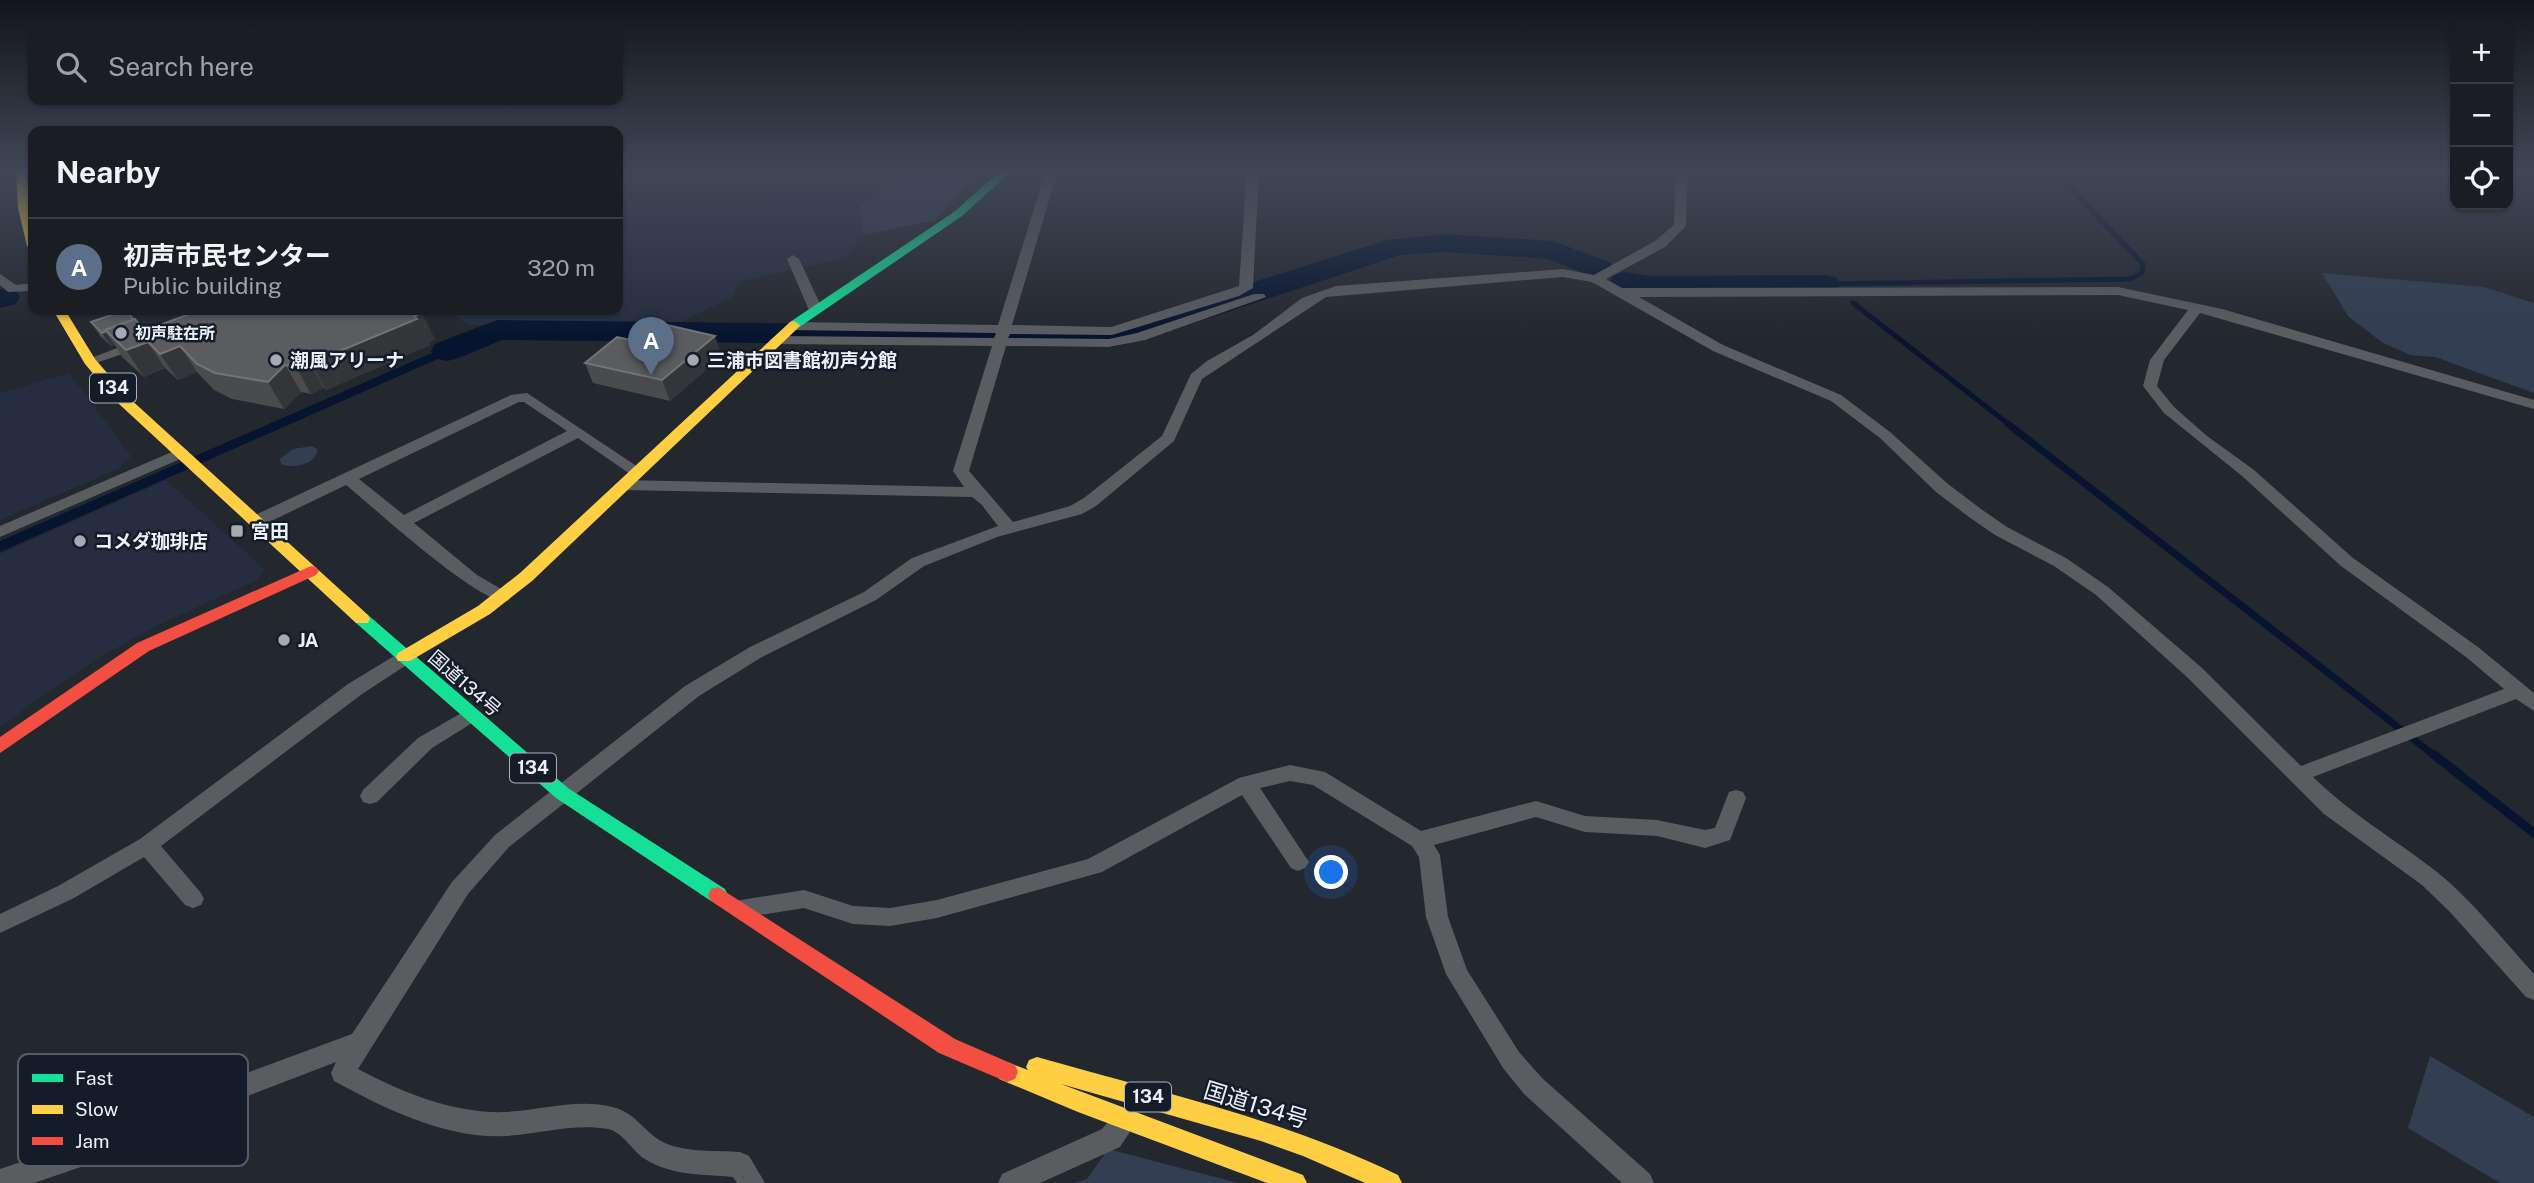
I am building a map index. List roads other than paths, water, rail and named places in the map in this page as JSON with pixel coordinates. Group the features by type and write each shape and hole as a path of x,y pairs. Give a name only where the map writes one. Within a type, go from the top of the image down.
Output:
{"main road":[{"path":"404,657 502,597 815,308 943,225"},
{"name":"国道134号","path":"62,315 90,361 123,400 404,657 562,793 947,1046 1063,1097 1248,1163 1295,1183"},
{"path":"0,746 144,647 311,570"},
{"name":"国道134号","path":"905,1016 963,1042 1051,1071 1264,1127 1364,1167 1390,1183"}],"street":[{"path":"1009,528 961,471 1036,225"},
{"path":"752,1183 740,1166 668,1157 653,1151 617,1119 598,1116 502,1124 458,1122 394,1099 343,1073 360,1042 460,888 502,841 692,691 727,667 870,596 918,562 1009,528 1076,510 1090,502 1169,438 1196,377 1212,364 1258,338 1262,300 1257,225"},
{"path":"1596,279 1672,235 1680,225"},
{"path":"793,259 815,308"},
{"path":"785,333 1003,336 1125,341 1262,300 1307,300 1336,290 1563,273 1596,279 1718,348 1836,398 1885,435 1942,488 1975,513 2001,531 2060,562 2102,591 2195,673 2331,808 2357,830 2430,879 2458,905 2534,990"},
{"path":"0,278 13,289 28,288"},
{"path":"1621,291 1658,294 2093,289 2129,293 2217,312 2534,405"},
{"path":"2196,309 2157,360 2150,386 2157,397 2202,439 2258,481 2347,562 2472,652 2534,704"},
{"path":"785,333 1003,336"},
{"path":"90,361 157,338"},
{"path":"257,521 516,398 527,397 636,471"},
{"path":"401,523 578,432"},
{"path":"0,532 181,454"},
{"path":"347,477 471,579 502,597"},
{"path":"622,485 976,492"},
{"path":"0,923 66,892 148,845 355,689 404,657"},
{"path":"2298,775 2518,691"},
{"path":"370,796 425,743 470,715"},
{"path":"738,910 769,902 804,899 853,915 890,916 937,909 1094,866 1246,784 1290,773 1318,778 1419,840 1429,855 1437,917 1457,974 1511,1060 1532,1086 1641,1183"},
{"path":"1246,784 1298,862"},
{"path":"1419,840 1536,809 1585,824 1657,828 1705,839 1715,838 1723,834 1736,798"},
{"path":"148,845 194,899"},
{"path":"248,1084 360,1042"},
{"path":"1011,1183 1111,1138 1125,1121"},
{"path":"0,1182 47,1166"}],"waterway":[{"path":"1826,284 2130,279 2142,273 2143,264 2106,225"},
{"path":"447,351 497,330 1111,337 1135,332 1397,246 1445,243 1553,250 1600,269"},
{"path":"1625,281 1650,285 1826,284"},
{"path":"0,299 5,297"},
{"path":"1853,303 2011,426"},
{"path":"2008,424 2435,756"},
{"path":"2433,754 2534,833"}],"place":[{"name":"初声駐在所","path":"121,333"},
{"name":"潮風アリーナ","path":"276,360"},
{"name":"三浦市図書館初声分館","path":"693,360"},
{"name":"初声市民センター","path":"651,375"},
{"name":"宮田","path":"237,531"},
{"name":"コメダ珈琲店","path":"80,541"},
{"name":"JA","path":"284,640"}]}
